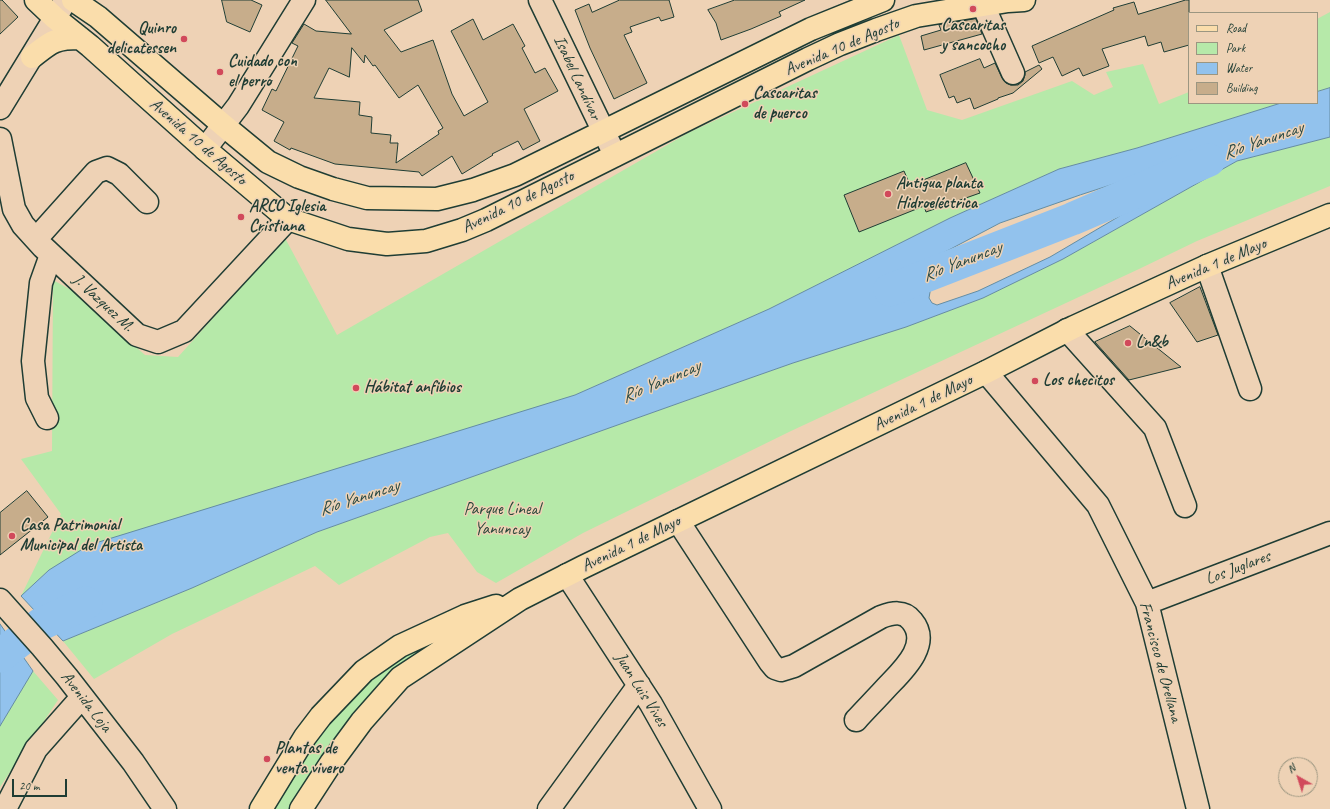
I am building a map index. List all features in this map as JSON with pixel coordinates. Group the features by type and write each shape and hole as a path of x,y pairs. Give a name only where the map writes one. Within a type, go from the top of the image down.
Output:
{"main road":[{"name":"Avenida 10 de Agosto","path":"36,0 288,219 348,239 387,244 426,241 462,230 486,220 840,44 916,16 1013,0"},
{"name":"Avenida 10 de Agosto","path":"73,0 95,9 223,126 268,162 299,177 333,189 367,198 403,199 437,199 473,190 515,175 811,29 882,0"},
{"path":"32,57 51,43 63,38 80,38"},
{"name":"Avenida 1 de Mayo","path":"301,809 330,763 362,721 400,678 520,598 986,372 1067,330 1207,266 1330,215"},
{"name":"Avenida 1 de Mayo","path":"261,809 305,737 321,716 364,671 400,646 465,616 520,598"}],"street":[{"path":"0,108 66,0"},
{"path":"205,148 238,106 304,0"},
{"name":"Isabel Landívar","path":"540,0 615,155"},
{"path":"983,5 1013,73"},
{"name":"J. Vazquez M.","path":"0,139 14,209 23,226 51,255 137,335 158,342 184,331 288,219"},
{"path":"36,239 96,172 107,168 119,174 147,202"},
{"path":"47,418 37,398 33,361 41,283 51,255"},
{"path":"1207,266 1250,389"},
{"path":"1067,330 1155,428 1185,506"},
{"name":"Francisco de Orellana","path":"986,372 1098,505 1147,603 1198,809"},
{"path":"678,521 775,668 781,670 794,666 890,613 899,613 907,616 912,621 917,629 919,638 916,650 910,662 856,720"},
{"name":"Los Juglares","path":"1147,603 1330,533"},
{"name":"Juan Luis Vives","path":"567,575 652,704 710,809"},
{"name":"Avenida Loja","path":"0,600 42,647 133,762 165,809"},
{"path":"549,809 639,685"},
{"path":"5,809 36,749 82,698"}],"green space":[{"path":"1330,12 1330,88 1318,92 1318,18"},
{"path":"899,35 927,110 962,120 1072,81 1094,95 1113,87 1106,72 1143,64 1159,104 1188,92 1188,104 1278,104 1137,148 1059,169 950,218 769,309 575,395 49,570 21,596 61,514 21,459 52,451 53,280 73,291 145,355 178,357 285,238 337,335 688,133"},
{"name":"Parque Lineal Yanuncay","path":"1330,137 1330,186 1197,241 791,431 583,533 496,583 477,572 448,533 430,537 339,585 315,566 172,634 94,679 63,641 192,588 317,532 793,363 906,327 983,298 1063,259 1237,161"},
{"path":"467,618 399,677 298,809 264,809 366,673"},
{"path":"33,671 58,700 0,787 0,726"}],"water":[{"path":"1330,88 1330,137 1237,161 1063,259 983,298 906,327 793,363 317,532 192,588 63,641 21,596 49,570 89,545 575,395 769,309 950,218 1059,169 1137,148 1278,104 1318,104 1318,92","holes":["1173,166 1174,171 1150,195 1118,217 1050,257 978,291 937,305 932,303 929,298 935,263 938,256 1000,223 1166,167"]},
{"path":"0,624 33,671 0,726"}],"building":[{"path":"0,0 2,0 18,17 0,34"},
{"path":"222,0 251,0 262,5 250,32 227,22"},
{"path":"326,0 418,0 422,11 384,30 401,52 433,40 452,94 464,116 488,102 451,31 473,19 483,40 513,24 525,46 522,48 535,73 545,68 558,91 524,109 540,141 523,150 518,141 492,154 493,155 462,174 452,156 422,176 419,172 335,164 291,148 290,150 274,141 284,122 262,110 272,89 276,91 298,46 292,43 304,24 316,31 351,34","holes":["352,48 364,63 365,55 373,66 375,65 399,98 418,85 443,128 438,131 439,134 396,163 398,143 390,143 391,135 371,133 372,117 359,115 360,102 314,98 329,68 349,77"]},
{"path":"620,0 669,0 674,17 661,21 659,17 630,27 632,32 624,35 647,83 614,99 590,48 575,10 589,4 592,12"},
{"path":"735,0 805,0 779,12 781,16 721,40 716,23 708,10"},
{"path":"1189,0 1188,45 1164,52 1161,42 1148,46 1145,36 1102,49 1109,66 1083,76 1079,68 1062,76 1053,57 1039,63 1032,46 1114,10 1113,8 1134,2 1138,14"},
{"path":"976,19 982,34 924,50 921,36 941,30 939,25"},
{"path":"980,59 984,68 995,63 1002,78 1006,83 1011,85 1018,85 1023,81 1025,72 1039,65 1042,69 1013,93 974,109 970,98 957,103 954,96 949,98 940,75"},
{"path":"966,163 980,193 926,212 924,206 859,232 844,195 904,171 910,185"},
{"path":"1200,287 1218,335 1197,342 1170,303"},
{"path":"1130,326 1181,367 1129,380 1095,342"},
{"name":"Casa Patrimonial Municipal del Artista","path":"27,491 48,517 0,555 0,513"}],"waterway":[{"name":"Río Yanuncay","path":"890,290 1072,219 1209,160"},
{"name":"Río Yanuncay","path":"0,656 41,624 86,603"}],"place":[{"name":"Cascaritas y sancocho","path":"973,9"},
{"name":"Quinro delicatessen","path":"184,39"},
{"name":"Cuidado con el perro","path":"220,72"},
{"name":"Cascaritas de puerco","path":"745,104"},
{"name":"Antigua planta Hidroeléctrica","path":"888,194"},
{"name":"ARCO Iglesia Cristiana","path":"241,217"},
{"name":"Ln&b","path":"1128,343"},
{"name":"Los checitos","path":"1035,381"},
{"name":"Hábitat anfibios","path":"356,388"},
{"name":"Casa Patrimonial Municipal del Artista","path":"12,536"},
{"name":"Plantas de venta vivero","path":"267,759"}]}
